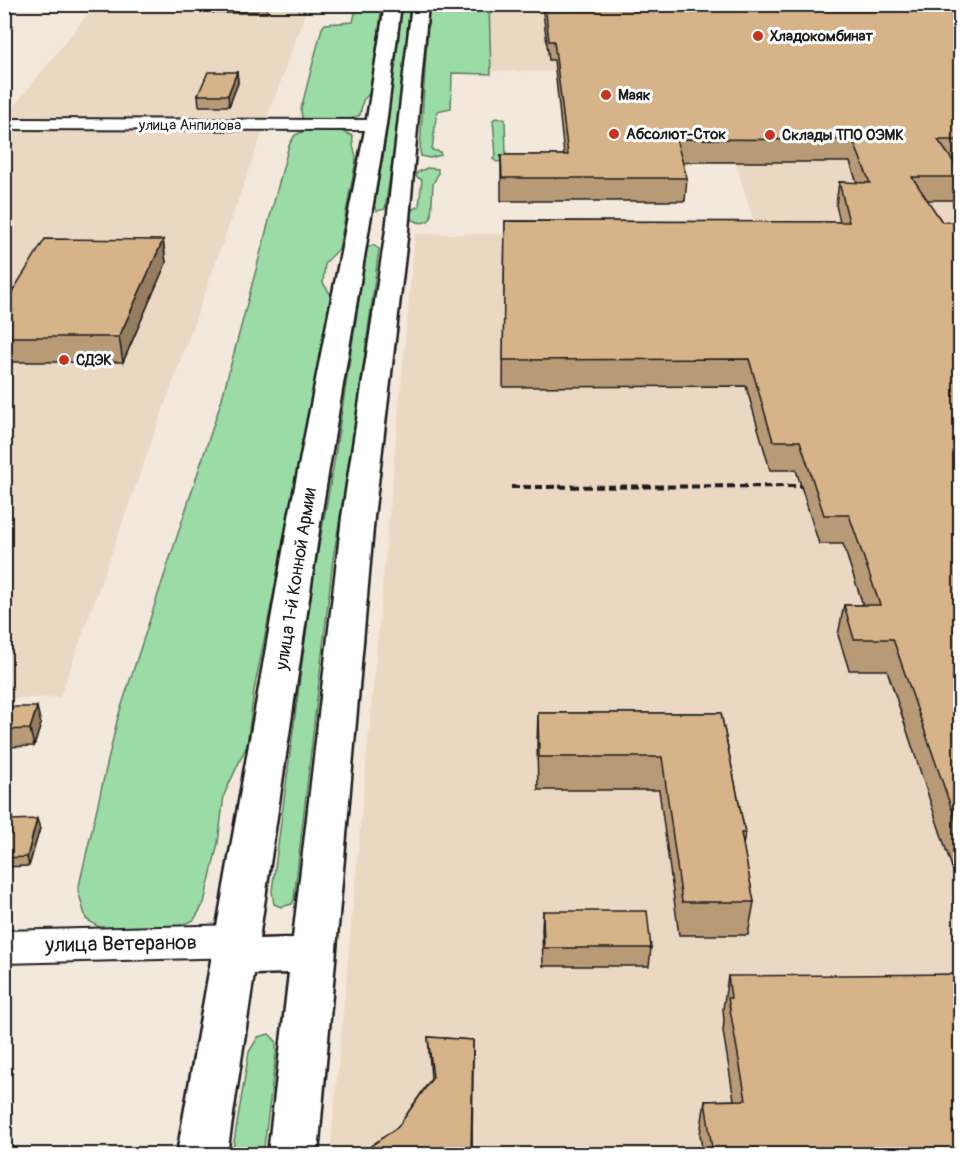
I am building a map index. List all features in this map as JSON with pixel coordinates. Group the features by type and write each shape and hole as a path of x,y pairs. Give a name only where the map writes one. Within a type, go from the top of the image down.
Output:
{"main road":[{"name":"улица 1-й Конной Армии","path":"202,1155 305,517 376,125 393,4"},
{"path":"293,1155 358,517 397,230 420,4"},
{"path":"357,230 397,230"},
{"path":"237,949 314,955"}],"street":[{"name":"улица Анпилова","path":"4,124 376,125"},
{"name":"улица Ветеранов","path":"4,946 237,949"}],"shaded area":[{"path":"95,5 308,5 60,697 5,699 4,119"},
{"path":"463,5 960,5 960,227 755,226 708,73 464,71"},
{"path":"415,234 960,234 960,1154 330,1154"}],"green space":[{"path":"357,5 382,5 372,91 363,100 360,115 354,118 331,122 302,118 301,109 322,28 325,24 353,22"},
{"path":"401,5 410,5 399,116 385,209 377,211 374,206 384,152"},
{"path":"429,5 489,5 491,74 452,73 451,108 437,111 432,150 440,152 441,155 430,158 421,156 420,151"},
{"path":"505,119 506,160 497,162 493,159 496,156 493,120"},
{"path":"307,130 341,131 353,136 356,160 339,249 325,263 323,283 331,295 330,302 309,419 254,690 247,745 224,795 218,843 204,903 194,920 174,928 107,932 86,919 78,890 118,717 221,402 289,145 295,135"},
{"path":"427,168 438,169 438,174 433,184 431,218 422,223 411,219 410,211 419,206 422,180 415,176"},
{"path":"373,245 379,249 354,434 333,559 294,899 292,904 281,907 274,904 272,891 313,579 333,469 367,248"},
{"path":"269,1034 276,1041 276,1054 263,1154 232,1154 249,1052 258,1037"}],"building":[{"path":"545,4 960,4 960,140 938,140 960,171 960,177 912,177 942,222 960,222 960,833 893,639 854,639 844,605 880,605 849,515 824,515 800,441 773,441 749,359 503,360 505,221 849,222 839,182 870,183 853,140 676,139 687,178 502,178 501,155 568,155 554,41 549,41"},
{"path":"208,72 237,72 228,95 198,95"},
{"path":"45,239 163,240 119,337 4,337 4,305"},
{"path":"4,707 37,707 30,729 4,730"},
{"path":"538,713 721,713 745,833 741,833 754,902 682,902 662,757 539,757"},
{"path":"37,819 27,857 4,858 4,841 11,820"},
{"path":"543,911 647,911 651,948 544,948"},
{"path":"960,974 960,1155 713,1155 705,1101 746,1100 728,998 731,998 728,976"},
{"path":"428,1037 473,1040 471,1155 358,1155 398,1127 433,1077"}],"railway":[{"path":"511,487 817,486"}],"place":[{"name":"Хладокомбинат","path":"758,36"},
{"name":"Маяк","path":"606,95"},
{"name":"Абсолют-Сток","path":"614,134"},
{"name":"Склады ТПО ОЭМК","path":"770,135"},
{"name":"СДЭК","path":"64,360"}]}
